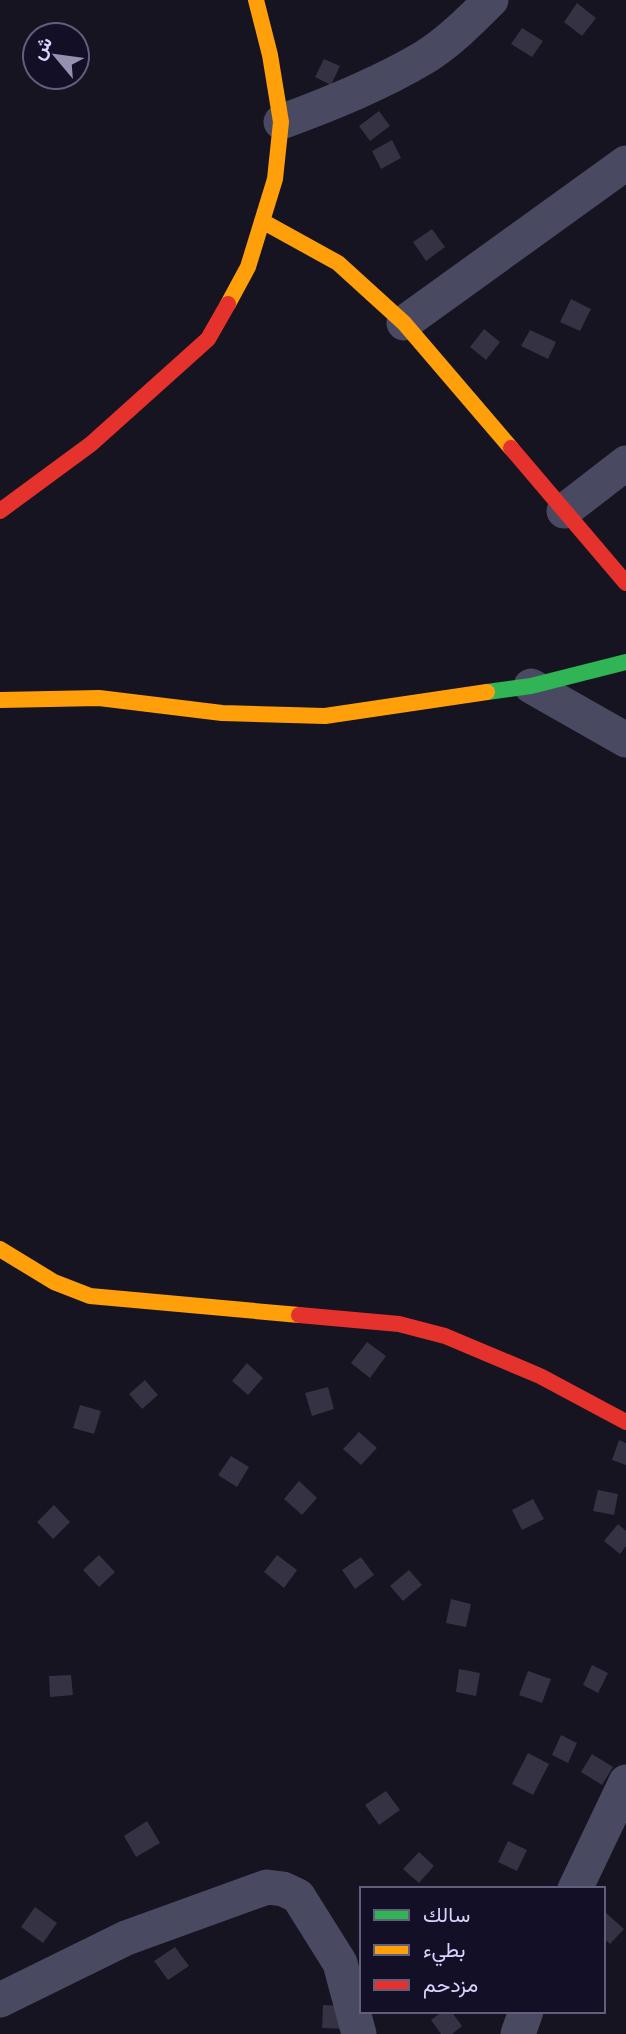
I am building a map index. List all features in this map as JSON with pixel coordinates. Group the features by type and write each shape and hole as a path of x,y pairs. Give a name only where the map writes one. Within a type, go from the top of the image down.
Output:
{"street":[{"path":"0,510 90,444 208,339 248,267 275,179 281,122 270,55 256,0"},
{"path":"281,122 337,101 426,56 491,0"},
{"path":"404,323 626,163"},
{"path":"262,220 338,263 404,323 626,583"},
{"path":"564,511 626,463"},
{"path":"0,700 99,698 222,713 325,716 531,686 626,662"},
{"path":"531,686 626,740"},
{"path":"0,1249 27,1268 66,1289 90,1296 399,1324 445,1336 540,1376 626,1422"},
{"path":"576,1887 626,1782"},
{"path":"0,2000 126,1938 267,1887 284,1889 298,1896 340,1963 359,2034"},
{"path":"518,2034 525,2013"}],"building":[{"path":"577,3 596,18 582,36 564,22"},
{"path":"522,28 543,41 532,57 511,44"},
{"path":"324,59 340,66 331,85 315,77"},
{"path":"379,111 390,126 370,141 359,126"},
{"path":"392,140 401,158 381,169 372,151"},
{"path":"432,229 445,247 426,261 413,242"},
{"path":"571,299 591,309 580,331 560,322"},
{"path":"484,329 500,342 486,360 470,347"},
{"path":"530,330 556,342 548,359 521,346"},
{"path":"367,1342 386,1356 370,1378 351,1363"},
{"path":"247,1363 263,1378 248,1395 232,1381"},
{"path":"145,1380 158,1395 142,1409 129,1394"},
{"path":"328,1387 334,1409 312,1416 305,1393"},
{"path":"80,1405 101,1411 94,1434 73,1428"},
{"path":"359,1432 377,1448 361,1465 343,1449"},
{"path":"619,1440 626,1443 626,1465 612,1460"},
{"path":"231,1456 249,1467 237,1487 218,1475"},
{"path":"299,1481 317,1498 302,1515 284,1499"},
{"path":"598,1490 618,1494 614,1515 593,1511"},
{"path":"533,1499 544,1519 522,1530 512,1510"},
{"path":"54,1505 70,1522 53,1539 37,1522"},
{"path":"618,1524 626,1531 626,1546 620,1554 604,1541"},
{"path":"99,1555 115,1572 99,1587 83,1570"},
{"path":"277,1555 297,1570 284,1588 264,1572"},
{"path":"361,1557 374,1575 355,1589 342,1570"},
{"path":"409,1570 422,1585 403,1601 390,1586"},
{"path":"451,1599 471,1604 466,1627 446,1623"},
{"path":"592,1665 608,1673 598,1693 583,1685"},
{"path":"459,1669 480,1673 476,1696 456,1692"},
{"path":"528,1671 551,1679 542,1703 519,1695"},
{"path":"71,1675 73,1695 50,1697 49,1676"},
{"path":"561,1735 577,1743 568,1763 552,1755"},
{"path":"528,1753 549,1764 533,1795 512,1784"},
{"path":"592,1754 613,1767 602,1785 581,1772"},
{"path":"386,1791 400,1810 379,1825 365,1805"},
{"path":"147,1821 160,1843 136,1857 124,1836"},
{"path":"508,1841 527,1850 517,1871 498,1862"},
{"path":"419,1852 434,1866 419,1883 403,1869"},
{"path":"35,1907 57,1923 43,1943 21,1927"},
{"path":"605,1912 624,1929 610,1944 605,1940"},
{"path":"175,1947 189,1966 168,1980 154,1961"},
{"path":"323,2005 348,2006 346,2029 322,2028"},
{"path":"440,2013 452,2013 462,2026 452,2034 441,2034 431,2020"}],"traffic: fast":[{"path":"487,692 531,686 626,662"}],"traffic: slow":[{"path":"228,304 248,267 275,179 281,122 270,55 256,0"},
{"path":"262,221 338,263 404,323 511,448"},
{"path":"0,700 99,698 222,713 325,716 487,692"},
{"path":"0,1249 54,1282 90,1296 299,1315"}],"traffic: jam":[{"path":"0,511 91,444 208,339 228,304"},
{"path":"511,448 626,583"},
{"path":"299,1315 399,1324 445,1336 540,1376 626,1422"}]}
